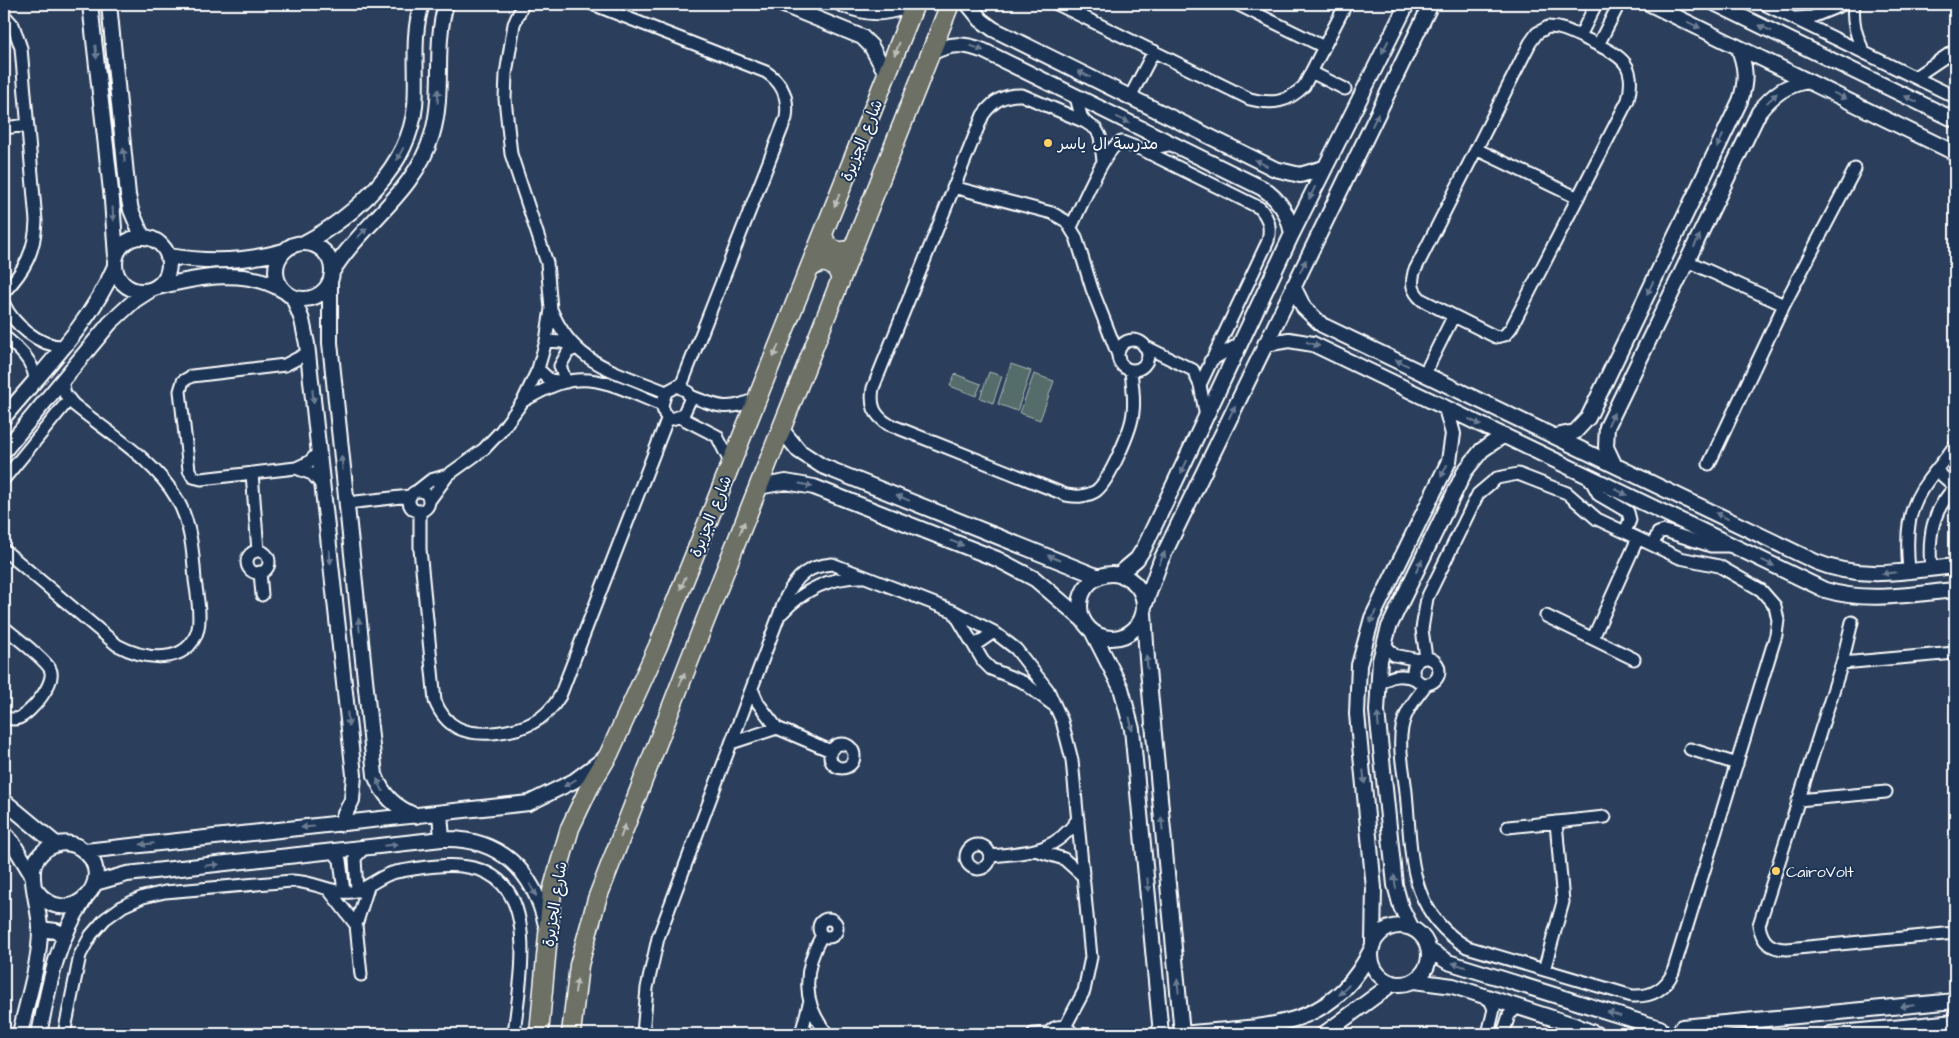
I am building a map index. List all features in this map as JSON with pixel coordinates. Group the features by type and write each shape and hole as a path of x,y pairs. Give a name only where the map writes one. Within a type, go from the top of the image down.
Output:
{"main road":[{"name":"شارع الجزيرة","path":"539,1034 552,891 563,848 579,808 609,754 658,646 915,4"},
{"name":"شارع الجزيرة","path":"571,1034 579,965 597,899 950,4"},
{"path":"823,234 828,246 836,251 845,252 853,248"},
{"path":"809,270 816,264 829,264 837,269 840,282"}],"street":[{"path":"90,4 112,200 115,262 122,283 139,291 204,278 241,277 264,280 288,294 303,299 314,297 323,291 349,247 404,189 425,155 437,116 438,38 446,4"},
{"path":"109,4 128,195 131,210 142,236"},
{"path":"169,256 219,262 252,259 284,251 293,245 304,243 336,224 374,189 387,175 406,143 415,107 417,35 422,4"},
{"path":"448,475 431,480 413,493 409,505 416,511 425,509 448,475 493,440 523,400 538,369 546,341 551,309 545,252 515,166 507,132 506,74 514,24 523,4"},
{"path":"592,4 766,72 780,84 787,100 786,118 681,386"},
{"path":"781,4 862,37 871,46 887,75"},
{"path":"841,4 872,14 892,12 915,4"},
{"path":"968,4 981,20 993,29 1275,169 1300,175 1324,168"},
{"path":"1057,4 1250,99 1265,103 1280,102 1294,96 1304,86 1346,4"},
{"path":"1237,4 1251,7 1324,47"},
{"path":"781,429 799,451 822,466 1099,577 1118,575 1129,568 1144,548 1292,234 1407,4"},
{"path":"1092,631 1100,636 1118,638 1135,629 1161,560 1431,4"},
{"path":"1580,36 1596,4"},
{"path":"1598,46 1619,4"},
{"path":"1650,4 1955,153"},
{"path":"1716,4 1955,120"},
{"path":"1764,4 1955,97"},
{"path":"1795,18 1812,17 1844,4"},
{"path":"1854,4 1853,24 1857,39 1864,52"},
{"path":"4,15 13,25 19,36 36,221 35,238 24,270 4,292"},
{"path":"1548,27 1561,27 1598,46 1619,56 1630,76 1631,88 1628,100 1511,328 1505,335 1496,337 1422,300 1414,292 1412,282 1414,272 1537,33 1548,27"},
{"path":"931,53 943,46 957,44 971,46 1262,188 1274,196 1286,213 1292,234"},
{"path":"1556,436 1575,432 1588,418 1740,101 1746,74 1744,60 1738,47"},
{"path":"1915,77 1955,50"},
{"path":"1130,97 1154,51"},
{"path":"1312,72 1345,88"},
{"path":"1614,464 1606,446 1607,427 1760,112 1768,100 1780,90 1808,81"},
{"path":"1071,228 1103,162 1106,148 1096,130 1085,122 1022,95 1012,94 1000,98 990,105 982,115 873,388 871,399 873,409 879,418 888,424 1066,495 1076,497 1087,495 1104,483 1132,422 1131,370"},
{"path":"1076,97 1078,109 1085,122"},
{"path":"4,128 27,125"},
{"path":"1106,148 1122,142 1143,150 1260,208 1267,217 1270,229 1268,241 1200,385"},
{"path":"1143,150 1173,144"},
{"path":"1476,149 1578,198"},
{"path":"1709,464 1784,305 1855,169"},
{"path":"953,187 1052,213 1066,221 1071,228 1121,365 1131,370 1140,368 1147,360 1144,346"},
{"path":"4,417 99,298 125,242 142,236 159,242 169,256 168,274 153,289 116,317 4,451"},
{"path":"304,243 315,246 324,252 330,261 330,343 375,775 380,789 389,801 416,816"},
{"path":"284,251 278,260 276,271 278,282 288,294 303,326 308,353 353,762 354,788 352,800 340,824"},
{"path":"1687,261 1784,305"},
{"path":"1293,286 1304,308 1322,325 1830,568 1872,575 1955,566"},
{"path":"4,304 11,316 41,341 51,345 62,346"},
{"path":"551,309 561,330 576,348 592,362 666,392"},
{"path":"1425,374 1453,317"},
{"path":"4,336 28,359 33,368 35,379"},
{"path":"1265,344 1289,340 1314,344 1809,583 1842,595 1877,598 1955,590"},
{"path":"546,341 562,342 576,348"},
{"path":"1118,355 1125,342 1135,341 1193,370 1200,385 1206,419"},
{"path":"1193,370 1240,343"},
{"path":"566,382 560,366 568,352 576,348"},
{"path":"285,365 308,353"},
{"path":"310,371 285,365 192,376 183,381 181,386 190,474 201,479 296,468 309,462 319,452"},
{"path":"538,369 550,380 566,382 595,380 662,405"},
{"path":"4,550 118,645 129,651 148,656 168,656 178,653 194,638 198,617 193,548 188,524 178,501 156,470 70,403 65,394 62,381"},
{"path":"523,400 566,382"},
{"path":"668,418 663,412 662,405 666,392 673,386 681,386 690,396 712,405 726,408 743,405 757,398"},
{"path":"680,417 685,413 690,396"},
{"path":"46,400 70,403"},
{"path":"4,479 70,403"},
{"path":"1446,408 1453,434 1449,461 1372,618 1359,665 1357,714 1374,888 1373,967 1378,974 1392,983 1404,984 1414,981 1446,985 1574,1025 1596,1034"},
{"path":"668,418 680,417 717,436 731,464"},
{"path":"420,511 420,549 435,701 440,712 447,721 467,733 508,731 529,726 547,714 560,696 668,418"},
{"path":"1504,435 1482,450 1465,470 1389,627 1384,643 1377,687 1377,711 1395,886 1401,907 1411,927 1423,937 1429,950 1448,962 1552,994 1656,1031 1671,1026 1688,1031 1955,1001"},
{"path":"1909,571 1907,537 1915,501 1955,445"},
{"path":"296,468 312,474 322,485"},
{"path":"1931,569 1930,536 1938,509 1955,487 1936,471"},
{"path":"252,473 258,551 251,553 247,563 251,570 260,572 262,595"},
{"path":"1510,474 1532,478 1567,493 1592,516 1686,560 1714,564 1724,568 1761,590 1775,606 1778,628 1673,972 1666,984 1647,996 1632,996 1466,947 1441,928 1421,897 1414,873 1401,733 1408,710 1421,682 1413,669 1422,659 1422,629 1427,598 1478,494 1491,481 1510,474"},
{"path":"1589,477 1600,495 1628,512 1630,520 1625,532"},
{"path":"758,487 786,482 814,487 998,559 1034,579 1083,620 1092,631 1121,688 1132,729 1161,1034"},
{"path":"347,503 413,493 426,493 429,501"},
{"path":"1653,545 1658,533 1665,531 1711,546 1732,546"},
{"path":"1907,537 1930,536"},
{"path":"1593,638 1638,538"},
{"path":"645,1032 647,988 658,938 780,615 793,583 803,572 817,565 832,564 953,611 994,632 1025,659 1048,690 1056,707 1068,738 1090,939 1089,974 1069,1031 1056,1027 1048,1033 1033,1034"},
{"path":"1118,575 1136,585 1142,594 1144,608 1146,660 1183,1034 1283,1023 1315,1012 1343,992 1354,979 1380,933 1389,927 1400,925 1411,927"},
{"path":"780,615 798,598 820,584 844,578 869,577"},
{"path":"1083,620 1081,600 1084,591 1099,577"},
{"path":"953,611 983,661 991,669 1034,689 1056,707"},
{"path":"1546,616 1634,658"},
{"path":"1852,622 1842,663 1759,925 1760,936 1767,944 1776,949 1788,950 1955,933"},
{"path":"4,627 50,667 52,679 51,685 25,714 18,718 4,717"},
{"path":"975,645 994,632"},
{"path":"1377,687 1393,676 1407,676 1421,682 1433,683 1440,673 1437,662 1394,655 1384,643"},
{"path":"1842,663 1955,652"},
{"path":"1013,678 1025,659"},
{"path":"752,688 766,716 777,728 831,751"},
{"path":"731,743 777,728"},
{"path":"1690,749 1737,764"},
{"path":"32,875 34,864 39,856 46,848 56,844 66,843 85,851 529,803 574,781 609,754"},
{"path":"353,762 374,760"},
{"path":"1798,800 1886,792"},
{"path":"4,801 56,844"},
{"path":"440,813 442,839"},
{"path":"1508,827 1605,817"},
{"path":"1038,851 1061,838 1078,819"},
{"path":"1544,970 1563,902 1556,822"},
{"path":"4,833 12,842 32,875 40,929 38,952 20,1034"},
{"path":"1061,838 1064,859"},
{"path":"95,883 127,874 442,839 471,840 486,845 506,856 522,872 534,890 548,934"},
{"path":"361,975 356,925 362,889 355,858 364,848"},
{"path":"39,1034 52,968 64,936 95,883 94,863 85,851"},
{"path":"333,851 341,865 344,892"},
{"path":"991,856 1038,851 1064,859 1084,877"},
{"path":"64,1034 80,955 91,935 105,919 123,906 143,897 165,892 292,881 310,882 344,892 362,889 394,872 453,866 469,867 485,872 510,893 517,907 521,923 521,964 514,1034"},
{"path":"328,888 356,925"},
{"path":"35,889 41,897 57,906 75,905 84,900"},
{"path":"40,929 56,931 64,936"},
{"path":"822,935 815,948 809,968 807,988 816,1020 828,1034"},
{"path":"1414,981 1426,968 1429,950"},
{"path":"1552,994 1557,974"},
{"path":"1324,1034 1392,983"},
{"path":"1488,1034 1494,1010 1490,998"},
{"path":"810,1002 802,1034 819,1031 828,1034"},
{"path":"1503,1034 1509,1015 1518,1007"},
{"path":"1830,1034 1955,1022"}],"green space":[{"path":"1011,364 1031,371 1017,411 998,404"},
{"path":"989,372 1002,376 993,403 980,398"},
{"path":"955,374 981,384 976,396 950,386"},
{"path":"1034,374 1054,381 1040,420 1020,413"}],"place":[{"name":"مدرسة ال ياسر","path":"1048,143"},
{"name":"CairoVolt","path":"1776,871"}]}
